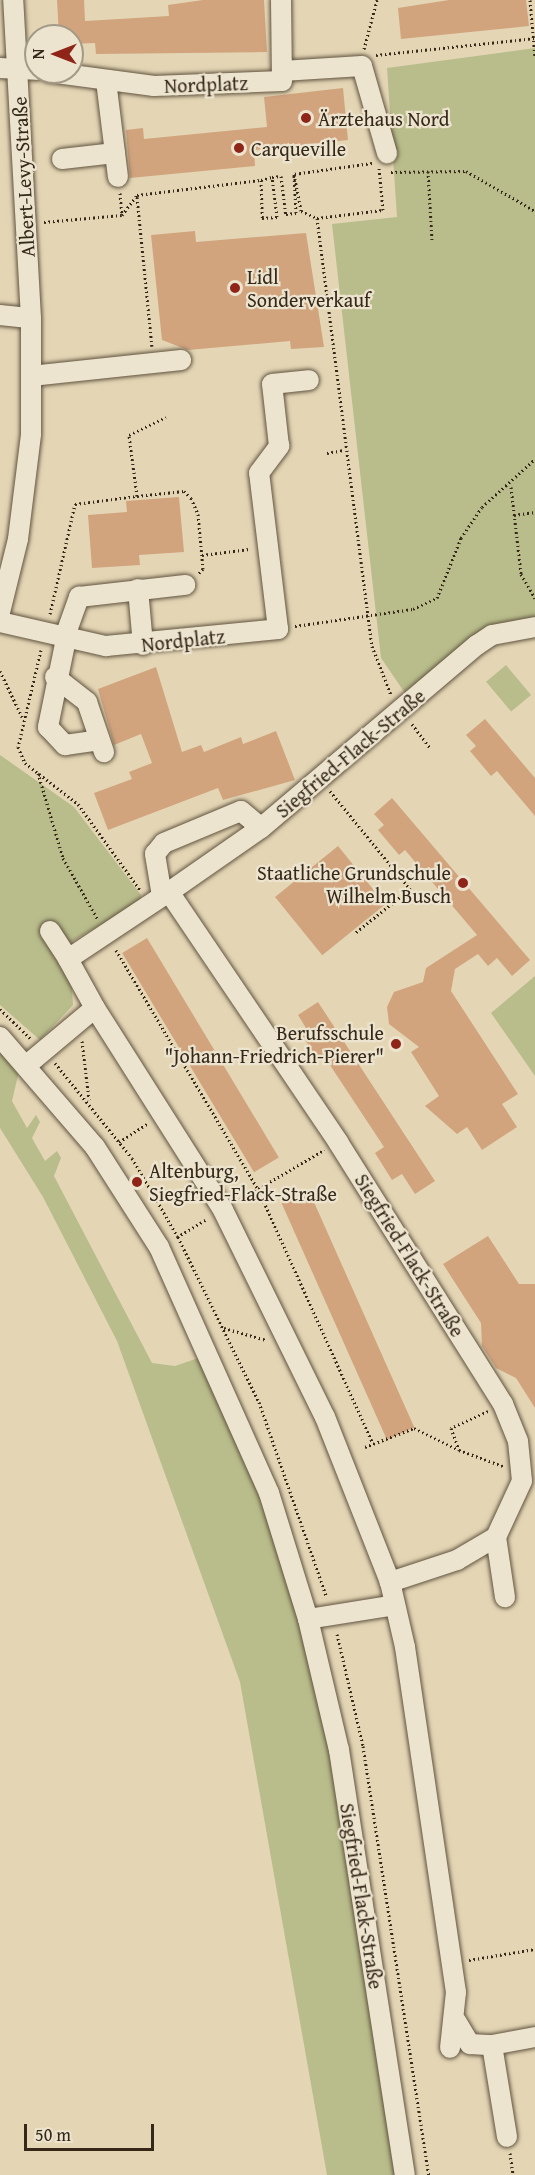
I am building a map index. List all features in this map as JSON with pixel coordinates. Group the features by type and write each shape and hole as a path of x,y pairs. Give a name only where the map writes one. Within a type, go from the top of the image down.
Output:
{"street":[{"name":"Albert-Levy-Straße","path":"0,612 18,539 31,434 31,318 18,68 12,0"},
{"path":"280,0 282,76"},
{"path":"362,62 387,153"},
{"name":"Nordplatz","path":"84,78 154,86 282,76 362,62"},
{"path":"106,81 119,186"},
{"path":"62,159 115,153"},
{"path":"0,315 31,318"},
{"path":"31,376 181,360"},
{"path":"278,629 259,472 279,446 272,384 309,380"},
{"path":"55,677 87,702 102,746 78,747 55,740 46,716 55,677 65,639 79,597 185,585"},
{"path":"138,589 143,645"},
{"name":"Nordplatz","path":"0,622 65,639 143,645 278,629"},
{"name":"Siegfried-Flack-Straße","path":"68,959 261,828 492,635 535,627"},
{"path":"166,894 155,854 164,843 241,811 261,828"},
{"name":"Siegfried-Flack-Straße","path":"166,894 245,1004 503,1404 518,1441 526,1477"},
{"path":"50,930 95,1008 165,1113 223,1210 325,1417 390,1582 452,1962 456,2021 450,2048"},
{"path":"28,1064 78,1019 95,1008"},
{"name":"Siegfried-Flack-Straße","path":"0,1037 28,1064 118,1180 199,1326 269,1493 308,1619 339,1750 405,2175"},
{"path":"390,1582 457,1560 496,1537 526,1477"},
{"path":"496,1537 505,1597"},
{"path":"308,1619 395,1605"},
{"path":"456,2021 470,2044 492,2045 535,2037"},
{"path":"492,2045 507,2137"}],"path":[{"path":"377,0 362,62 534,38"},
{"path":"530,0 535,57"},
{"path":"25,224 122,215 137,195 261,180 272,177 378,162 383,210 317,218 301,211 292,175"},
{"path":"428,171 432,241"},
{"path":"380,172 466,171 535,211"},
{"path":"281,176 286,214 296,213 292,175"},
{"path":"261,180 262,218 277,217 272,177"},
{"path":"119,186 122,215"},
{"path":"137,195 154,363"},
{"path":"317,218 344,450 368,615 382,680 401,711 430,748"},
{"path":"327,453 344,450"},
{"path":"278,629 413,609 437,598 461,538 482,507 511,486 535,459"},
{"path":"511,486 521,574 535,598"},
{"path":"137,496 184,491 198,514 203,569 185,585"},
{"path":"514,515 535,512"},
{"path":"202,555 249,549"},
{"path":"0,671 23,718"},
{"path":"38,772 63,858 258,1189 372,1442"},
{"path":"320,779 410,889 355,933"},
{"path":"78,1019 89,1102"},
{"path":"119,1142 165,1113"},
{"path":"224,1328 290,1346"},
{"path":"459,1450 451,1428 503,1404"},
{"path":"365,1448 372,1442 414,1428 459,1450 526,1477"},
{"path":"452,1962 535,1949"}],"green space":[{"path":"535,48 535,619 488,626 407,696 381,658 332,224 397,217 387,68"},
{"path":"506,665 531,695 511,712 486,682"},
{"path":"0,755 74,807 141,895 140,902 69,943 73,1005 40,1040 0,1005"},
{"path":"535,976 535,1076 491,1013"},
{"path":"0,1051 19,1071 12,1101 27,1128 36,1115 40,1122 32,1138 45,1161 57,1151 61,1158 54,1176 152,1363 175,1366 210,1354 308,1621 405,2175 327,2175 240,1682 117,1341 43,1197 0,1128"}],"building":[{"path":"57,0 84,0 85,21 169,16 168,5 203,0 264,0 267,52 96,54 95,43 84,43 84,24 58,24"},
{"path":"449,0 526,0 529,26 401,39 398,8"},
{"path":"343,88 348,140 254,150 255,166 130,178 126,130 143,128 144,139 267,127 264,97"},
{"name":"Lidl Sonderverkauf","path":"195,231 196,242 306,233 324,347 291,349 290,341 188,350 162,340 151,235"},
{"path":"179,497 184,552 139,555 140,565 92,568 88,515 127,512 126,501"},
{"path":"156,667 182,752 201,745 204,752 241,737 243,744 276,731 295,780 223,800 218,788 108,830 94,793 132,779 129,772 152,763 141,734 114,745 98,689"},
{"path":"485,719 535,778 535,816 497,771 491,776 470,751 476,746 466,735"},
{"path":"392,798 530,960 512,976 497,958 488,966 478,954 455,969 451,991 518,1094 502,1104 517,1127 482,1150 467,1127 457,1134 425,1106 439,1096 411,1052 419,1047 389,1024 387,1007 394,992 423,982 426,968 477,935 405,850 399,855 378,830 384,825 374,814"},
{"path":"338,846 385,904 322,955 275,897"},
{"path":"147,938 279,1157 254,1172 122,953"},
{"path":"318,1002 435,1181 415,1194 402,1174 392,1180 375,1153 384,1147 324,1056 318,1060 300,1032 306,1028 298,1015"},
{"path":"309,1191 414,1428 387,1440 282,1203"},
{"path":"488,1236 519,1284 535,1284 535,1408 516,1378 496,1368 482,1346 481,1323 443,1264"}],"place":[{"name":"Ärztehaus Nord","path":"306,118"},
{"name":"Carqueville","path":"239,148"},
{"name":"Lidl Sonderverkauf","path":"235,288"},
{"name":"Staatliche Grundschule Wilhelm Busch","path":"463,883"},
{"name":"Berufsschule \"Johann-Friedrich-Pierer\"","path":"396,1044"},
{"name":"Altenburg, Siegfried-Flack-Straße","path":"137,1182"}]}
